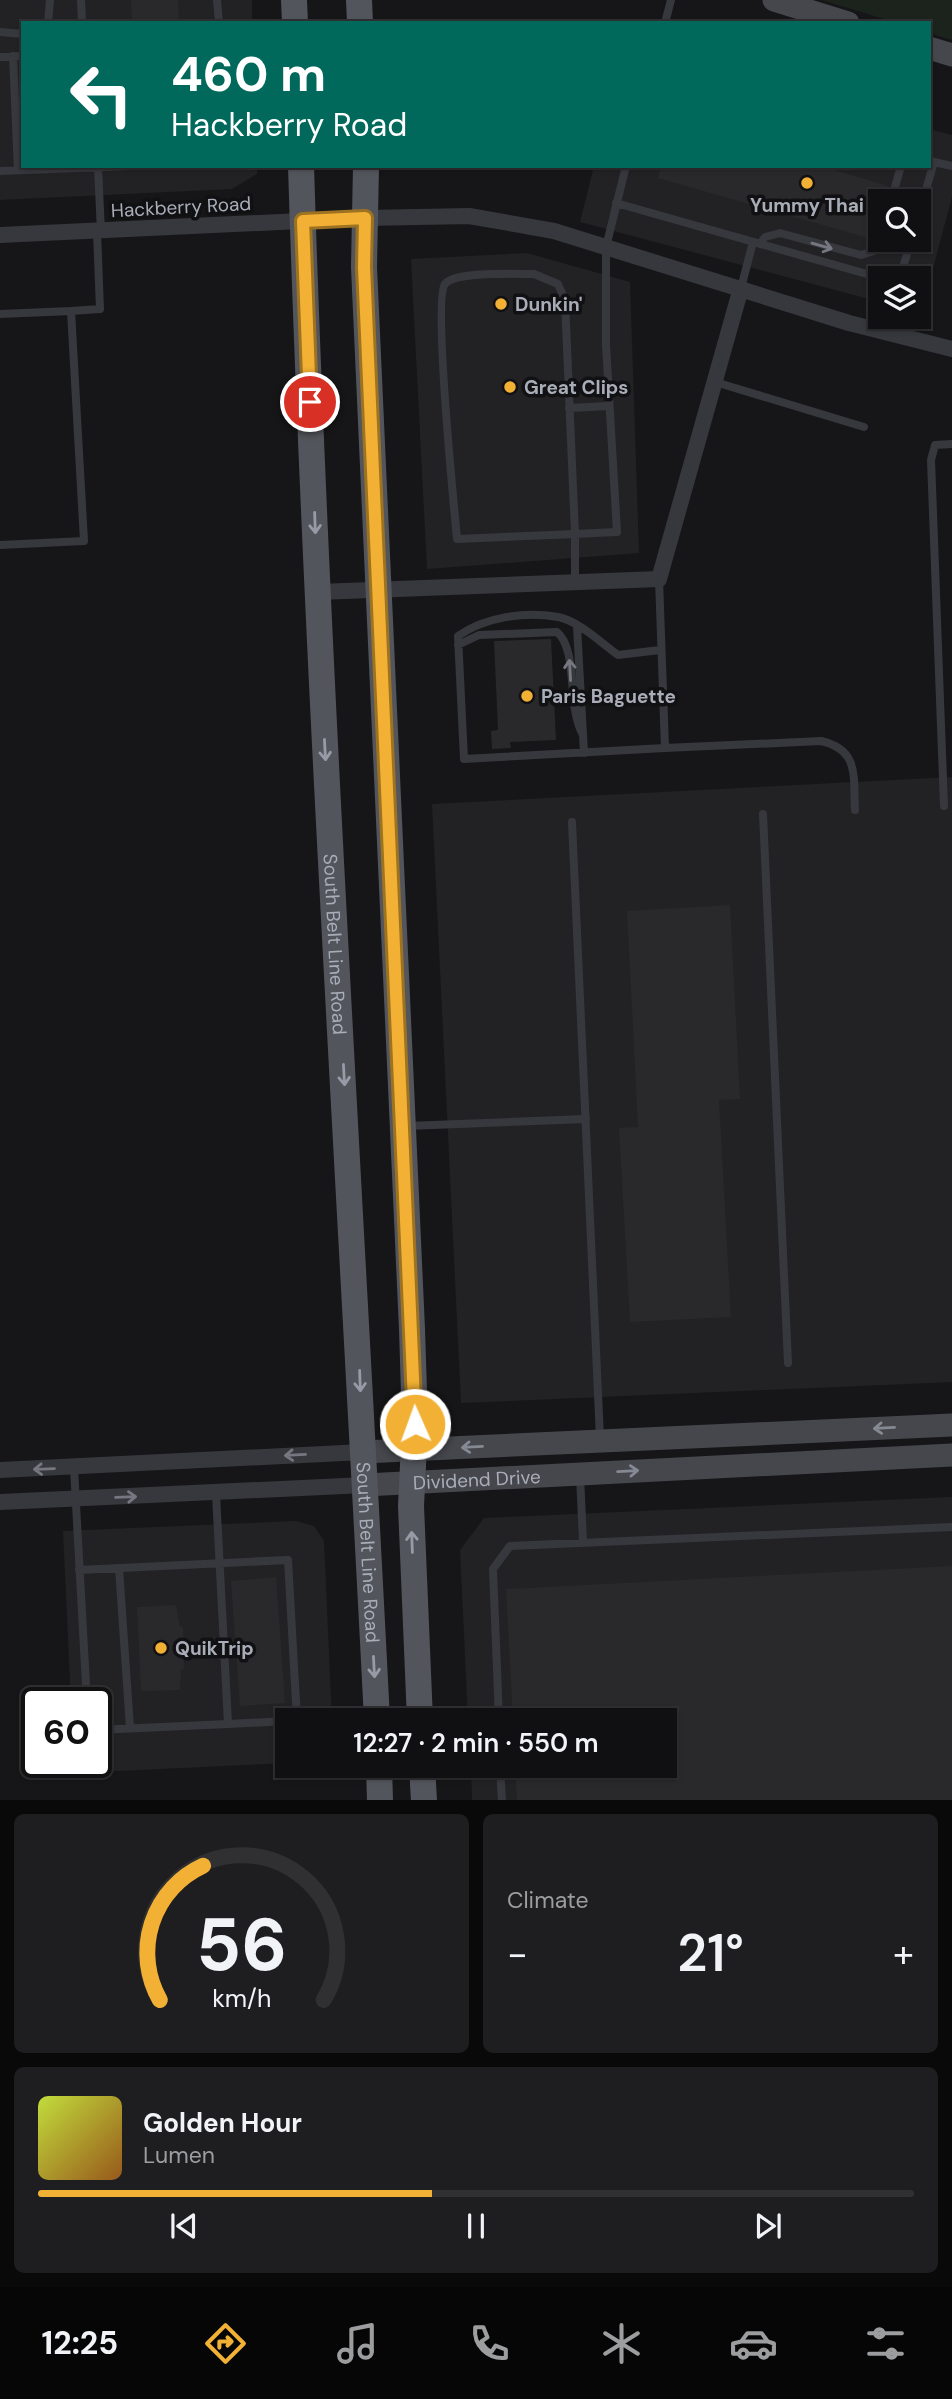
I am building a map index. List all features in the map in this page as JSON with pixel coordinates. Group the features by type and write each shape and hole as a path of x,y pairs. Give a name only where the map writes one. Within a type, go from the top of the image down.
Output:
{"main road":[{"path":"294,0 295,21"},
{"name":"South Belt Line Road","path":"301,168 318,592 376,1708"},
{"path":"366,168 364,267 412,1329 420,1708"},
{"path":"379,1778 380,1800"},
{"path":"423,1778 424,1800"}],"street":[{"path":"774,0 842,21"},
{"path":"931,49 952,55"},
{"name":"Hackberry Road","path":"0,235 365,218 468,216 554,231 849,323 952,349"},
{"path":"318,592 659,579 741,288"},
{"name":"Dividend Drive","path":"0,1470 952,1425"},
{"name":"Dividend Drive","path":"0,1502 216,1494 952,1455"}],"lane":[{"path":"48,21 50,0"},
{"path":"81,0 82,21"},
{"path":"217,0 219,21"},
{"path":"666,21 671,0"},
{"path":"0,32 21,34"},
{"path":"0,57 21,56"},
{"path":"12,57 18,170"},
{"path":"931,161 952,166"},
{"path":"0,171 71,168"},
{"path":"0,314 100,309 98,168"},
{"path":"575,583 575,534 565,300 558,285 534,274 463,276 444,285 443,350 457,539 575,534 617,532 606,335 606,247 625,168"},
{"path":"894,189 900,168"},
{"path":"925,189 929,168"},
{"path":"616,203 868,274"},
{"path":"741,288 757,243 765,237 780,233 861,255 871,252"},
{"path":"0,545 84,541 71,311"},
{"path":"715,382 864,427"},
{"path":"569,408 609,406"},
{"path":"944,806 947,733 931,460 935,445 952,444"},
{"path":"659,579 665,748"},
{"path":"660,650 618,655 559,617 499,617 472,626 458,636 464,759 821,741 838,745 851,760 855,810"},
{"path":"576,626 584,753"},
{"path":"458,645 479,635 557,632 565,639 569,648 573,711 583,736"},
{"path":"764,814 788,1363"},
{"path":"572,822 600,1441"},
{"path":"402,1126 586,1119"},
{"path":"74,1468 86,1687"},
{"path":"579,1474 583,1542"},
{"path":"216,1494 228,1724"},
{"path":"499,1708 494,1569 510,1546 952,1527"},
{"path":"79,1570 288,1560 298,1708"},
{"path":"119,1568 130,1728"},
{"path":"112,1729 275,1722"},
{"path":"501,1778 502,1800"}],"shaded area":[{"path":"0,0 252,0 252,21 21,21 21,168 257,168 257,174 232,189 0,200"},
{"path":"822,0 952,0 952,40 931,34 931,21 890,21"},
{"path":"931,130 952,135 952,197 931,276 931,266 868,266 868,299 580,222 594,168 931,168"},
{"path":"527,253 630,282 639,553 427,569 411,259"},
{"path":"952,777 952,1382 461,1403 432,804"},
{"path":"952,1497 952,1800 472,1800 471,1778 677,1778 677,1708 467,1708 460,1550 484,1518"},
{"path":"296,1521 314,1526 324,1541 331,1708 275,1708 275,1764 112,1771 112,1687 70,1687 63,1531"}],"building":[{"path":"131,0 178,0 179,21 132,21"},
{"path":"660,168 828,168 888,186 887,189 868,189 868,238 658,178"},
{"path":"551,639 556,740 510,742 511,748 492,749 491,731 498,730 494,641"},
{"path":"730,905 740,1099 719,1100 731,1317 630,1322 619,1128 638,1127 627,911"},
{"path":"952,1566 952,1800 517,1800 516,1778 677,1778 677,1708 512,1708 506,1589"},
{"name":"QuikTrip","path":"276,1577 285,1703 240,1706 231,1581"},
{"name":"QuikTrip","path":"176,1605 180,1627 183,1627 184,1669 181,1669 180,1690 141,1691 137,1607"}],"place":[{"name":"Yummy Thai","path":"807,183"},
{"name":"Dunkin'","path":"501,304"},
{"name":"Great Clips","path":"510,387"},
{"name":"Paris Baguette","path":"527,696"},
{"name":"QuikTrip","path":"161,1648"}],"route":[{"path":"310,402 303,221 365,218 364,267 370,423 415,1424"}]}
